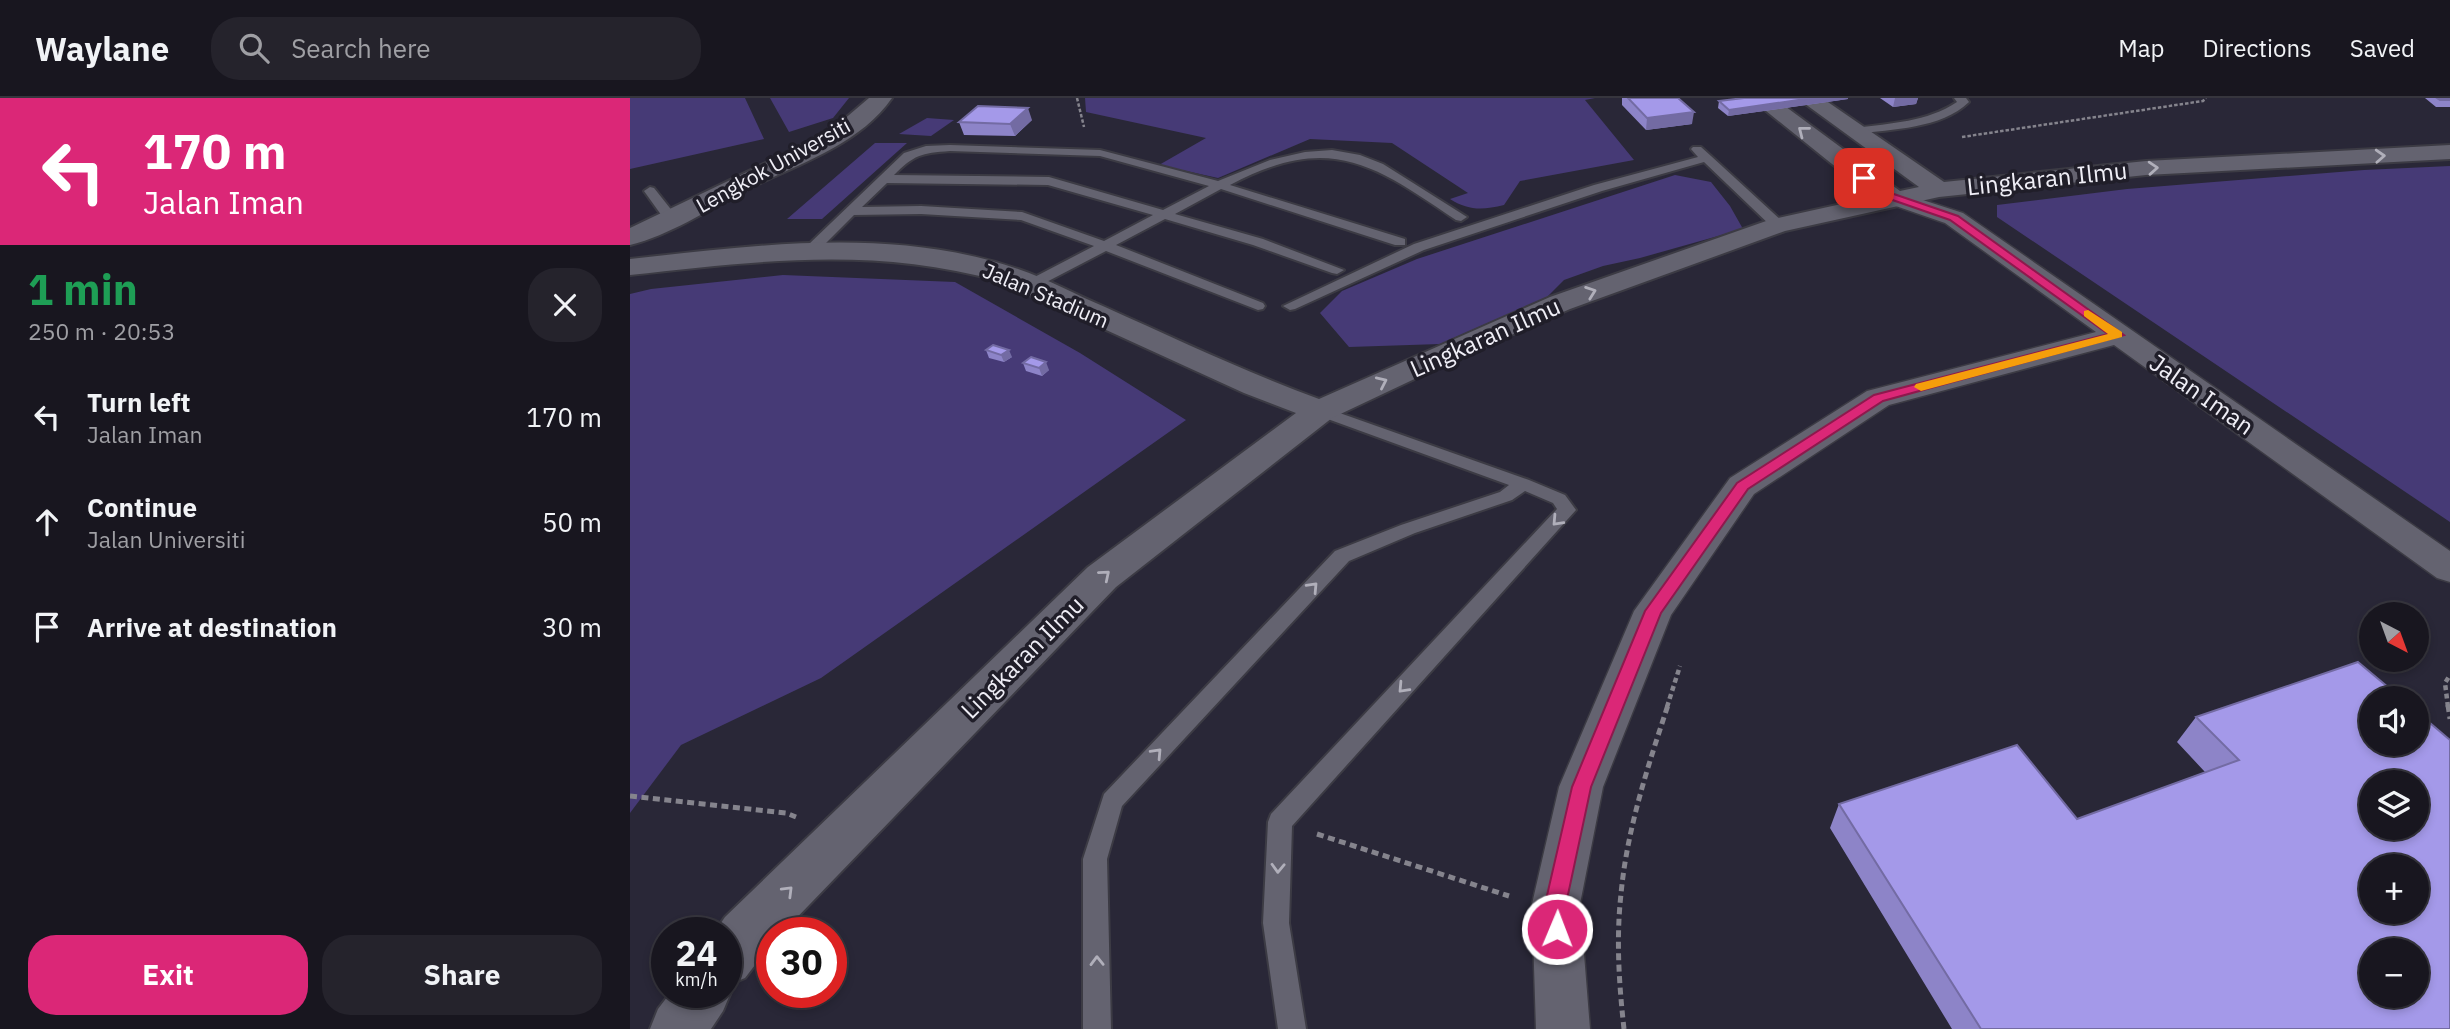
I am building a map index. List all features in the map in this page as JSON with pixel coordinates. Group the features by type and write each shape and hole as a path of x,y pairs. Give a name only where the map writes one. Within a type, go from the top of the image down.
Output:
{"street":[{"name":"Lengkok Universiti","path":"630,237 667,223 830,139 871,110 881,98"},
{"path":"1761,98 1885,194 1954,218"},
{"path":"1808,98 1939,190 1954,218"},
{"name":"Lingkaran Ilmu","path":"742,938 1102,577 1320,411 1560,303 1778,225 1939,190 2146,168 2450,152"},
{"name":"Jalan Iman","path":"1954,218 2450,569"},
{"name":"Lengkok Universiti","path":"630,254 667,223"},
{"name":"Jalan Stadium","path":"630,267 813,248 871,248 967,261 1030,285 1255,386 1320,411"},
{"path":"1563,1029 1556,904 1581,787 1653,611 1742,486 1878,398 2118,335"},
{"path":"678,1029 693,1008"}],"lane":[{"path":"1856,131 1919,121 1951,112 1964,102 1959,98"},
{"path":"813,248 914,152 964,148 1100,153 1219,185 1400,242"},
{"path":"1696,148 1778,225"},
{"path":"1030,285 1219,185 1272,161 1307,153 1340,153 1367,160 1390,170 1461,217"},
{"path":"1290,306 1419,247 1598,188 1707,158"},
{"path":"886,179 1049,181 1166,214 1337,270"},
{"path":"650,191 667,223"},
{"path":"853,211 922,210 1022,216 1258,306"},
{"path":"1292,1029 1276,923 1280,822 1567,510 1559,499 1523,484 1320,411"},
{"path":"1097,1029 1095,859 1112,801 1342,556 1408,529 1506,496 1523,484"}],"path":[{"path":"1959,137 2203,101 2206,98"},
{"path":"1624,1029 1618,976 1621,889 1639,802 1683,656"},
{"path":"2450,676 2445,683 2450,719"},
{"path":"630,796 786,813 844,836"},
{"path":"1280,822 1518,899 1556,904"}],"shaded area":[{"path":"630,98 2450,98 2450,1029 630,1029"},
{"path":"630,98 745,98 764,139 630,169"},
{"path":"770,98 849,98 833,118 789,132"},
{"path":"1085,98 1595,98 1585,100 1634,160 1520,181 1504,205 1476,208 1450,199 1468,193 1392,143 1310,139 1218,178 1159,165 1206,138 1086,112"},
{"path":"927,118 954,120 931,136 899,134"},
{"path":"875,143 907,143 822,219 787,219"},
{"path":"2450,166 2450,522 1997,217 1997,205 2127,189 2364,170"},
{"path":"1675,175 1711,182 1730,206 1743,229 1603,266 1564,280 1547,297 1440,344 1349,347 1320,313 1342,291 1417,259"},
{"path":"783,275 955,282 1080,353 1186,420 821,678 681,745 630,813 630,294 651,289"}],"building":[{"path":"1628,98 1678,98 1694,112 1647,118"},
{"path":"1744,98 1812,98 1729,110 1719,101"},
{"path":"978,106 1028,108 1010,124 959,122"},
{"path":"993,345 1009,350 1001,355 986,350"},
{"path":"1031,357 1046,362 1039,368 1023,363"},
{"path":"2358,662 2359,672 2370,672 2387,686 2359,686 2359,756 2429,756 2429,722 2450,740 2450,1029 1981,1029 1839,804 2017,745 2077,819 2239,760 2196,717"}],"slow traffic":[{"path":"1921,387 2118,335 2088,314"}],"route":[{"path":"1557,929 1556,904 1581,787 1653,611 1742,486 1878,398 2118,335 1954,218 1885,194 1864,178"}]}
